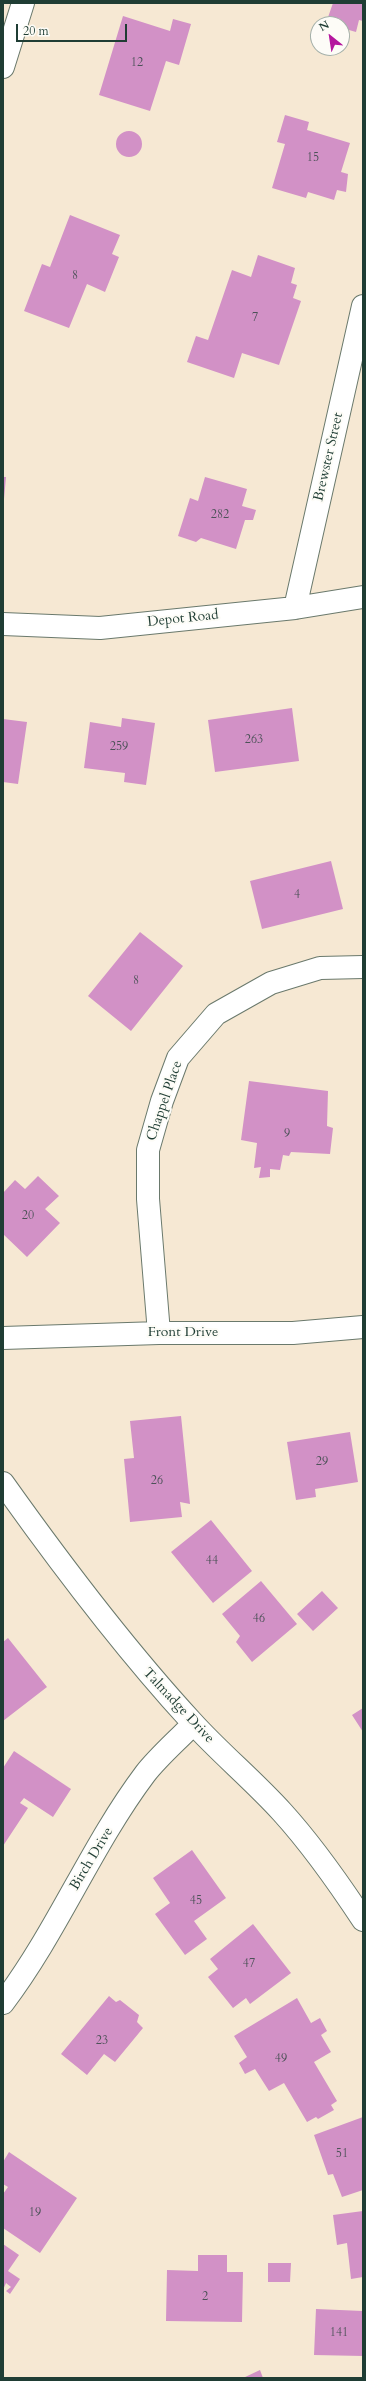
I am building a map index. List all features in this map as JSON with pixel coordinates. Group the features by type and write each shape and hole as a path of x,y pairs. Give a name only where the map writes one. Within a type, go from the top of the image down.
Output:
{"street":[{"path":"3,67 23,3"},
{"name":"Brewster Street","path":"295,608 363,306"},
{"name":"Depot Road","path":"3,624 100,628 295,608 363,597"},
{"name":"Chappel Place","path":"159,1333 148,1199 148,1150 162,1101 178,1058 216,1014 271,982 320,968 363,967"},
{"name":"Front Drive","path":"3,1338 159,1333 293,1333 363,1327"},
{"name":"Talmadge Drive","path":"3,1483 59,1561 140,1665 193,1724 281,1811 320,1856 363,1920"},
{"name":"Birch Drive","path":"3,2003 42,1944 102,1839 146,1774 193,1724"}],"building":[{"path":"333,3 363,3 363,21 359,20 356,32 350,30 350,16 328,16"},
{"path":"123,16 170,31 173,19 191,24 179,65 166,61 150,111 99,95"},
{"path":"285,115 309,122 307,130 350,143 341,172 348,174 346,192 337,190 334,200 308,192 306,198 272,188 285,144 277,142"},
{"path":"129,131 138,135 142,144 138,153 129,157 120,153 116,144 120,135"},
{"path":"70,215 120,235 112,254 119,257 105,292 87,284 69,328 24,311 42,264 50,267"},
{"path":"258,255 295,268 291,283 297,285 293,298 301,301 279,365 242,353 234,378 187,362 196,336 208,340 232,270 251,277"},
{"path":"3,477 6,477 4,499 3,499"},
{"path":"205,477 247,489 242,506 256,510 253,520 245,520 236,549 201,538 196,542 178,536 190,498 198,501"},
{"path":"292,708 299,761 215,772 208,720"},
{"path":"122,718 155,723 146,785 124,782 125,773 84,768 90,722 121,727"},
{"path":"3,719 27,722 18,784 3,782"},
{"path":"331,861 343,909 262,929 250,881"},
{"path":"140,932 183,966 131,1031 88,996"},
{"path":"249,1081 328,1091 327,1126 333,1128 330,1154 291,1152 289,1156 283,1155 280,1170 270,1169 270,1177 259,1178 261,1167 254,1168 257,1143 241,1140"},
{"path":"38,1176 59,1196 45,1209 60,1223 27,1257 3,1234 3,1193 15,1180 25,1189"},
{"path":"181,1416 190,1504 180,1502 182,1517 130,1522 124,1459 134,1458 130,1421"},
{"path":"350,1432 358,1482 315,1489 316,1497 296,1500 287,1442"},
{"path":"211,1520 252,1571 213,1603 171,1552"},
{"path":"261,1581 297,1624 252,1662 236,1642 240,1636 222,1614"},
{"path":"322,1591 338,1608 313,1631 297,1614"},
{"path":"8,1638 47,1687 3,1721 3,1642"},
{"path":"363,1708 363,1732 352,1715"},
{"path":"14,1751 71,1789 53,1817 24,1798 20,1803 28,1808 3,1846 3,1768"},
{"path":"192,1850 226,1898 194,1921 207,1939 185,1955 155,1914 170,1903 153,1878"},
{"path":"253,1924 291,1973 250,2004 246,1998 233,2008 208,1977 218,1969 210,1959"},
{"path":"109,1996 116,2002 120,2000 139,2015 137,2022 143,2028 115,2062 104,2054 87,2075 61,2054"},
{"path":"297,1998 311,2023 320,2018 327,2031 321,2035 331,2052 314,2062 337,2101 331,2105 334,2110 318,2119 316,2117 307,2122 284,2083 269,2091 255,2069 245,2074 239,2063 247,2057 234,2036"},
{"path":"363,2117 363,2190 342,2197 333,2174 328,2175 314,2135"},
{"path":"9,2152 77,2198 40,2253 3,2228 3,2194 8,2187 3,2184 3,2162"},
{"path":"363,2211 363,2277 351,2279 347,2243 337,2245 333,2215"},
{"path":"3,2244 19,2255 8,2271 20,2279 10,2294 6,2291 11,2287 6,2283 3,2290"},
{"path":"198,2255 227,2255 227,2272 243,2272 242,2322 166,2321 167,2270 198,2271"},
{"path":"268,2263 291,2263 290,2282 268,2282"},
{"path":"316,2309 363,2311 363,2356 314,2355"},
{"path":"260,2370 263,2378 243,2378"}]}
